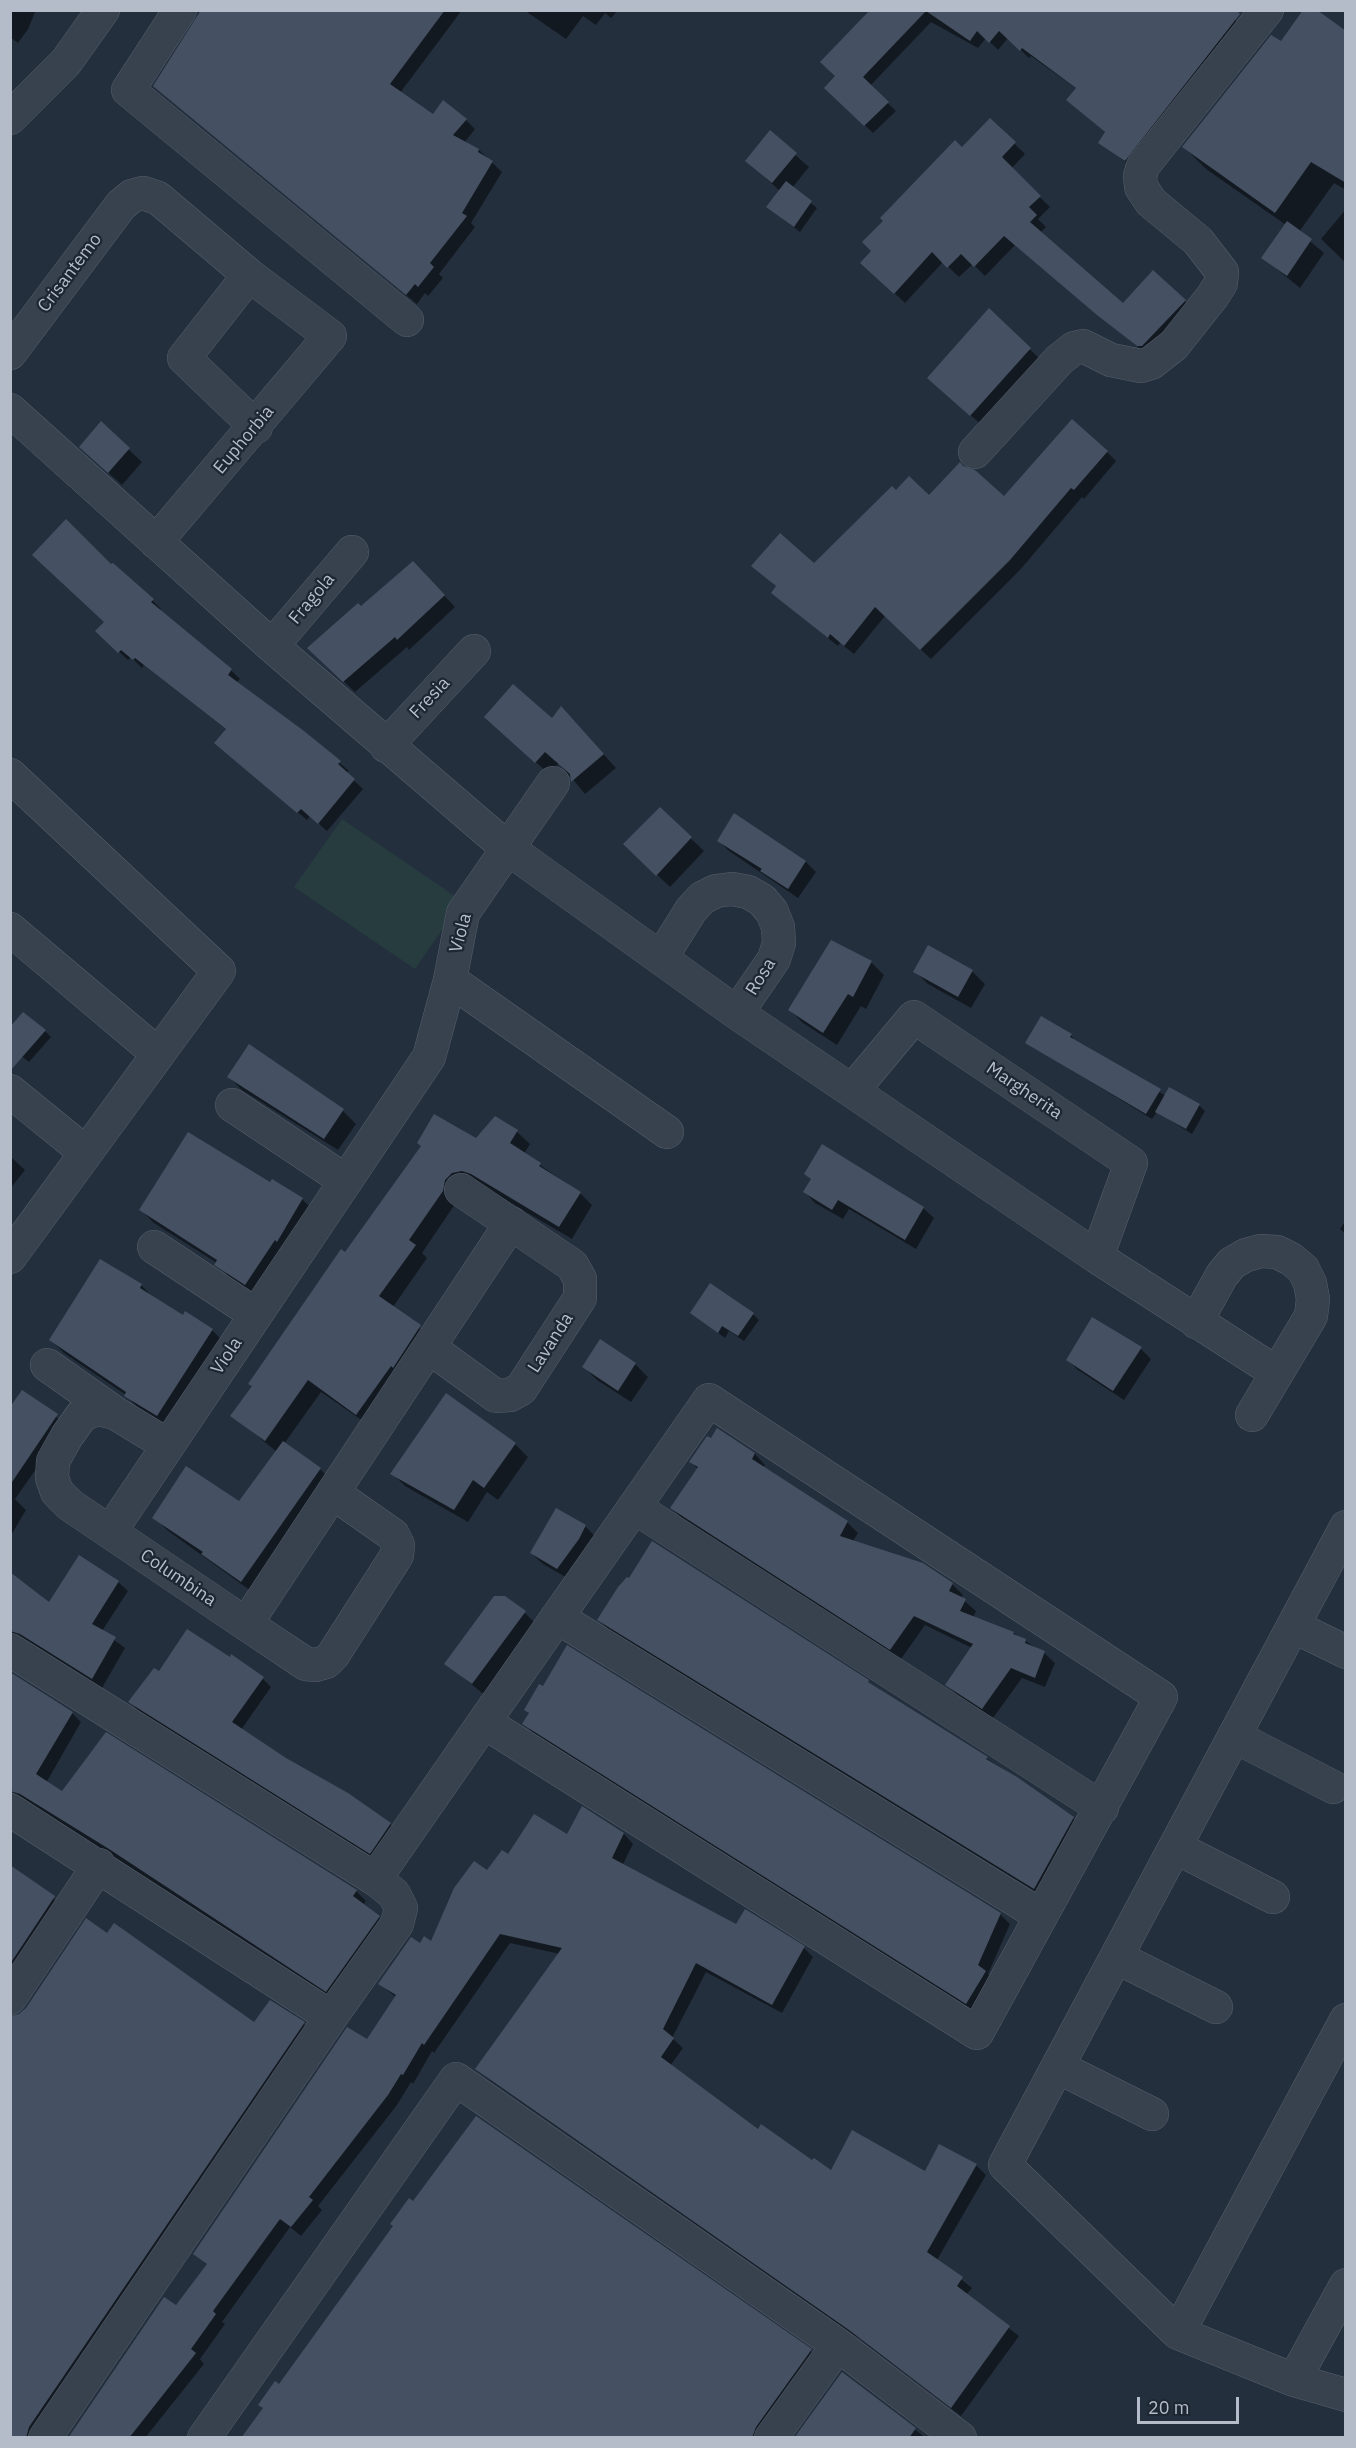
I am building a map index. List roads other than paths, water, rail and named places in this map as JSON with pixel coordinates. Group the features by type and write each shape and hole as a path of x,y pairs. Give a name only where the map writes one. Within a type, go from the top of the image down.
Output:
{"street":[{"path":"10,118 66,62 103,10"},
{"path":"180,10 128,90 407,320"},
{"path":"975,452 1059,360 1074,348 1083,346 1111,360 1141,366 1151,363 1174,345 1212,297 1221,283 1222,272 1198,241 1151,202 1141,187 1140,176 1143,166 1267,10"},
{"name":"Crisantemo","path":"10,353 121,205 132,196 144,193 158,198 249,275"},
{"path":"249,275 184,358 256,427"},
{"name":"Euphorbia","path":"156,542 256,427 330,336 249,275"},
{"path":"10,410 272,646 506,847 737,1013 1097,1257 1277,1373"},
{"name":"Fragola","path":"272,646 352,552"},
{"name":"Fresia","path":"386,746 474,651"},
{"path":"10,775 219,971 84,1152 10,1257"},
{"name":"Viola","path":"110,1532 166,1444 429,1057 450,980 463,913 506,847 553,783"},
{"name":"Rosa","path":"661,958 691,910 702,898 716,891 732,889 748,892 762,900 772,912 778,927 778,943 774,959 737,1013"},
{"path":"10,929 158,1053"},
{"path":"450,980 667,1132"},
{"name":"Margherita","path":"853,1090 914,1017 1131,1163 1097,1257"},
{"path":"10,1091 84,1152"},
{"path":"232,1105 346,1181"},
{"name":"Lavanda","path":"430,1348 496,1396 510,1395 521,1389 580,1298 580,1279 572,1265 461,1190"},
{"path":"246,1624 511,1223"},
{"path":"154,1247 255,1314"},
{"path":"1196,1322 1232,1263 1246,1255 1261,1251 1277,1252 1291,1258 1303,1269 1311,1283 1313,1299 1311,1316 1252,1415"},
{"path":"47,1365 115,1413 166,1444"},
{"path":"375,1879 484,1722 557,1617 709,1400 1161,1697 977,2032 484,1722"},
{"name":"Columbina","path":"115,1413 97,1409 82,1415 53,1461 52,1478 57,1492 70,1505 306,1664 315,1665 326,1662 333,1656 398,1555 399,1545 393,1535 333,1493"},
{"path":"634,1507 1102,1808"},
{"path":"1346,1527 1005,2165 1178,2333 1294,2380 1346,2396"},
{"path":"557,1617 1040,1915"},
{"path":"1293,1626 1346,1652"},
{"path":"10,1650 375,1879 394,1894 401,1908 397,1924 331,2017 45,2438"},
{"path":"1234,1736 1333,1786"},
{"path":"10,1810 99,1865 331,2017"},
{"path":"1175,1847 1273,1897"},
{"path":"10,1998 99,1865"},
{"path":"1116,1957 1216,2007"},
{"path":"1178,2333 1346,2020"},
{"path":"1058,2067 1152,2114"},
{"path":"204,2438 456,2079 838,2344 960,2438"},
{"path":"1294,2380 1346,2285"},
{"path":"771,2438 838,2344"}]}
